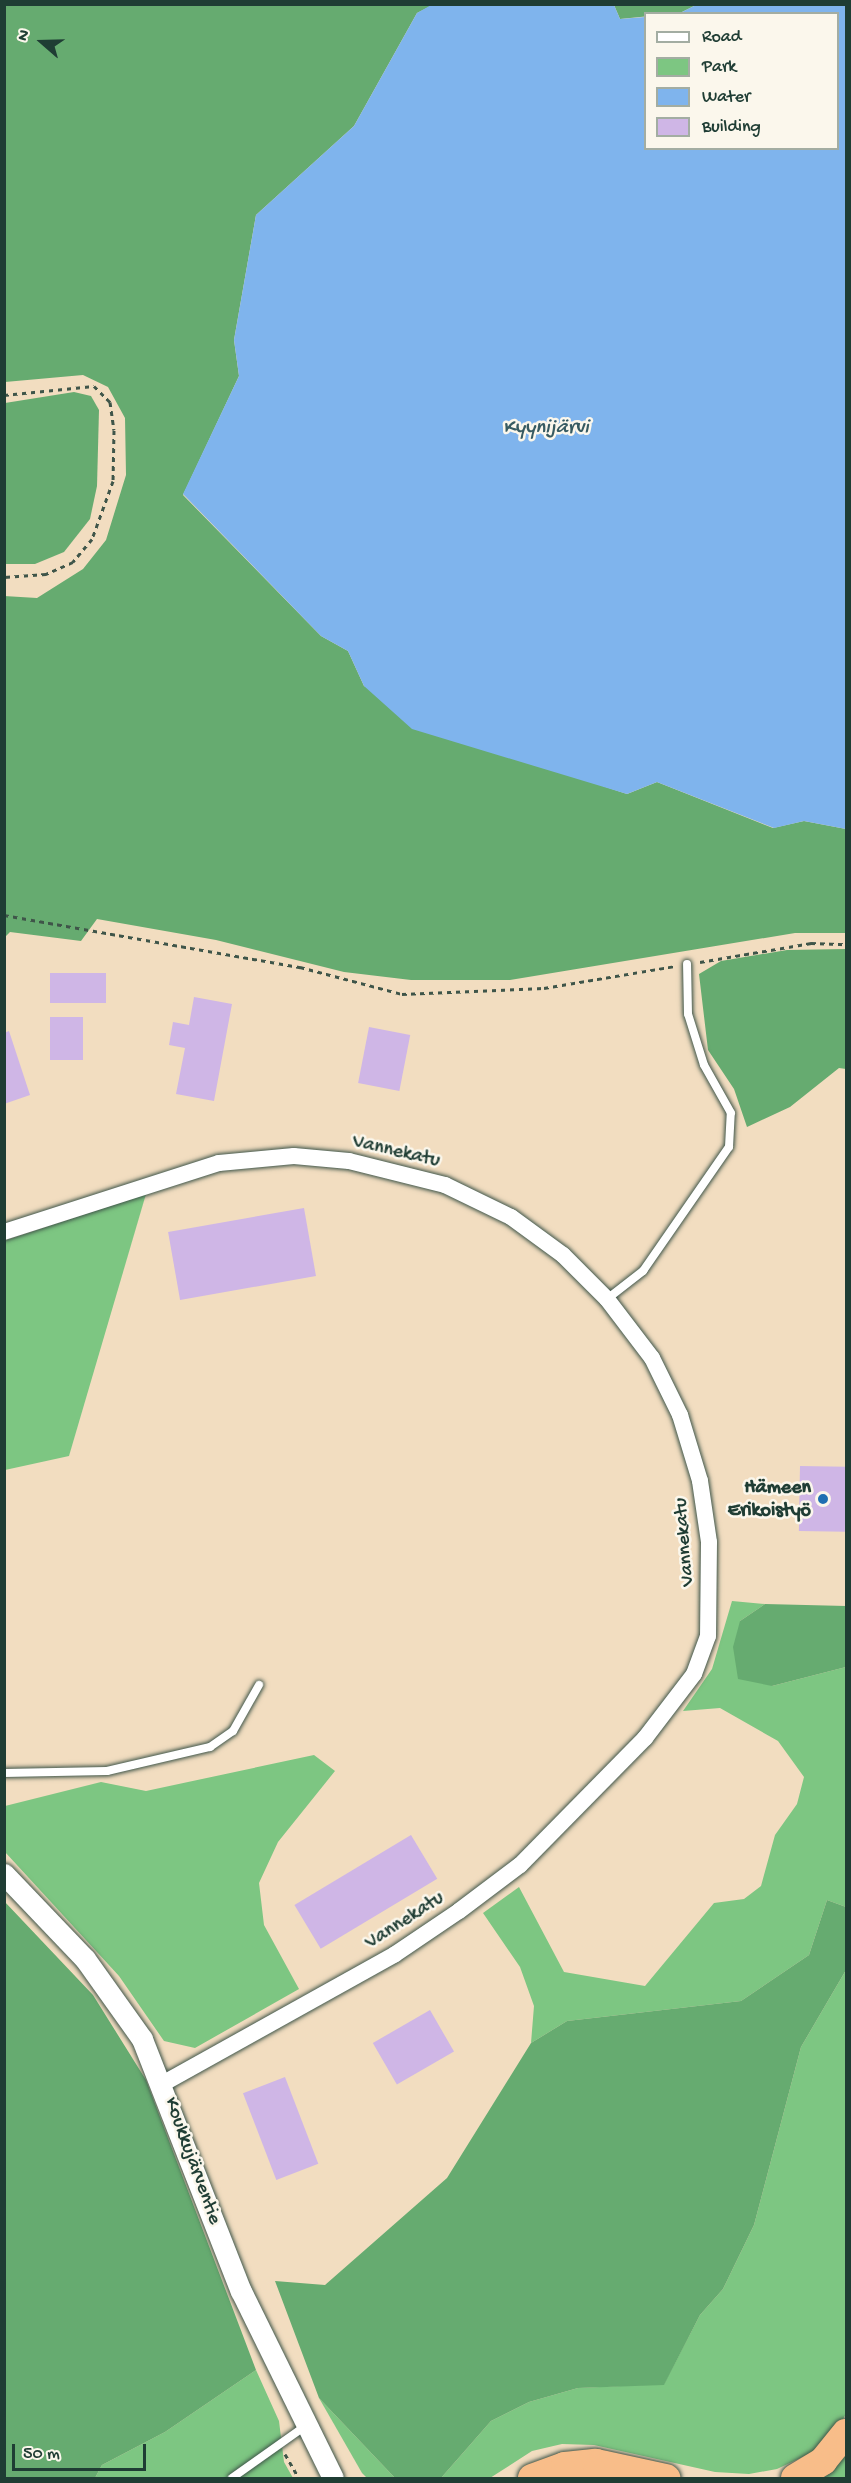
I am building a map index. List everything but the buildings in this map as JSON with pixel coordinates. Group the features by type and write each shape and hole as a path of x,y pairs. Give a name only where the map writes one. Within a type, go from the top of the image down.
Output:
{"highway":[{"path":"795,2478 823,2462 846,2433"},
{"path":"532,2478 565,2466 596,2463 666,2478"}],"street":[{"name":"Vannekatu","path":"4,1232 219,1163 294,1156 350,1161 445,1185 511,1217 563,1255 607,1299 652,1358 680,1415 700,1481 711,1592 708,1636 694,1674 645,1738 520,1865 394,1955 164,2084"},
{"name":"Koukkujärventie","path":"4,1874 119,2002 164,2084 241,2291 304,2427 333,2478"}],"lane":[{"path":"607,1299 643,1271 729,1147 731,1113 704,1065 688,1014 687,964"},
{"path":"4,1773 107,1771 210,1747 233,1731 258,1685"},
{"path":"232,2478 304,2427"}],"path":[{"path":"4,395 94,386 110,402 114,430 113,481 92,539 73,562 55,570 4,577"},
{"path":"4,915 300,967 402,994 544,988 757,950 846,944"},
{"path":"280,2445 299,2478"}],"green space":[{"path":"5,5 433,5 417,13 354,126 256,215 234,340 239,376 183,495 321,636 348,651 364,686 557,771 627,794 657,782 773,828 804,821 846,829 846,933 795,933 510,980 411,980 344,972 216,940 97,919 81,941 10,932 5,937 4,596 37,598 83,569 106,540 126,475 125,418 108,387 83,375 5,382"},
{"path":"614,5 696,5 682,12 644,12 644,17 620,19"},
{"path":"74,392 91,396 99,410 97,486 90,519 64,552 35,564 5,564 5,403"},
{"path":"846,949 846,1069 839,1068 790,1107 747,1127 734,1089 708,1050 699,974 721,961 787,950"},
{"path":"146,1194 69,1456 5,1470 4,1241"},
{"path":"732,1601 765,1604 740,1621 772,1686 846,1667 846,1907 827,1900 809,1955 741,2001 567,2021 531,2043 534,2006 520,1967 483,1913 519,1887 564,1972 645,1986 714,1903 744,1899 761,1886 775,1835 797,1804 804,1777 778,1741 720,1708 683,1711 712,1669"},
{"path":"765,1604 846,1606 846,1667 772,1686 738,1679 733,1647 740,1621"},
{"path":"314,1755 335,1771 278,1842 259,1883 264,1925 299,1989 195,2048 164,2041 119,1976 5,1852 5,1806 101,1782 146,1791"},
{"path":"827,1900 846,1907 846,1970 801,2047 754,2225 723,2289 700,2315 664,2385 578,2388 529,2402 491,2421 441,2478 395,2478 319,2398 275,2281 325,2285 447,2178 531,2043 567,2021 741,2001 809,1955"},
{"path":"4,1901 93,1995 146,2080 256,2370 165,2432 102,2465 95,2478 5,2478"},
{"path":"846,1970 846,2414 837,2429 813,2452 777,2469 749,2474 715,2472 594,2445 562,2444 532,2451 490,2478 441,2478 491,2421 529,2402 578,2388 664,2384 700,2315 723,2289 754,2225 801,2047"},
{"path":"256,2370 279,2421 284,2462 293,2478 95,2478 102,2465 165,2432"},
{"path":"319,2398 395,2478 367,2478 362,2473"},
{"path":"846,2451 846,2478 821,2478"}],"water":[{"name":"Kyynijärvi","path":"433,4 614,5 620,19 644,17 644,150 839,150 839,12 682,12 696,5 846,5 846,829 804,821 774,828 657,782 627,794 412,729 364,686 348,651 321,636 183,494 239,376 234,340 256,215 354,126 417,13"}],"place":[{"name":"Hämeen Erikoistyö","path":"823,1499"}]}
